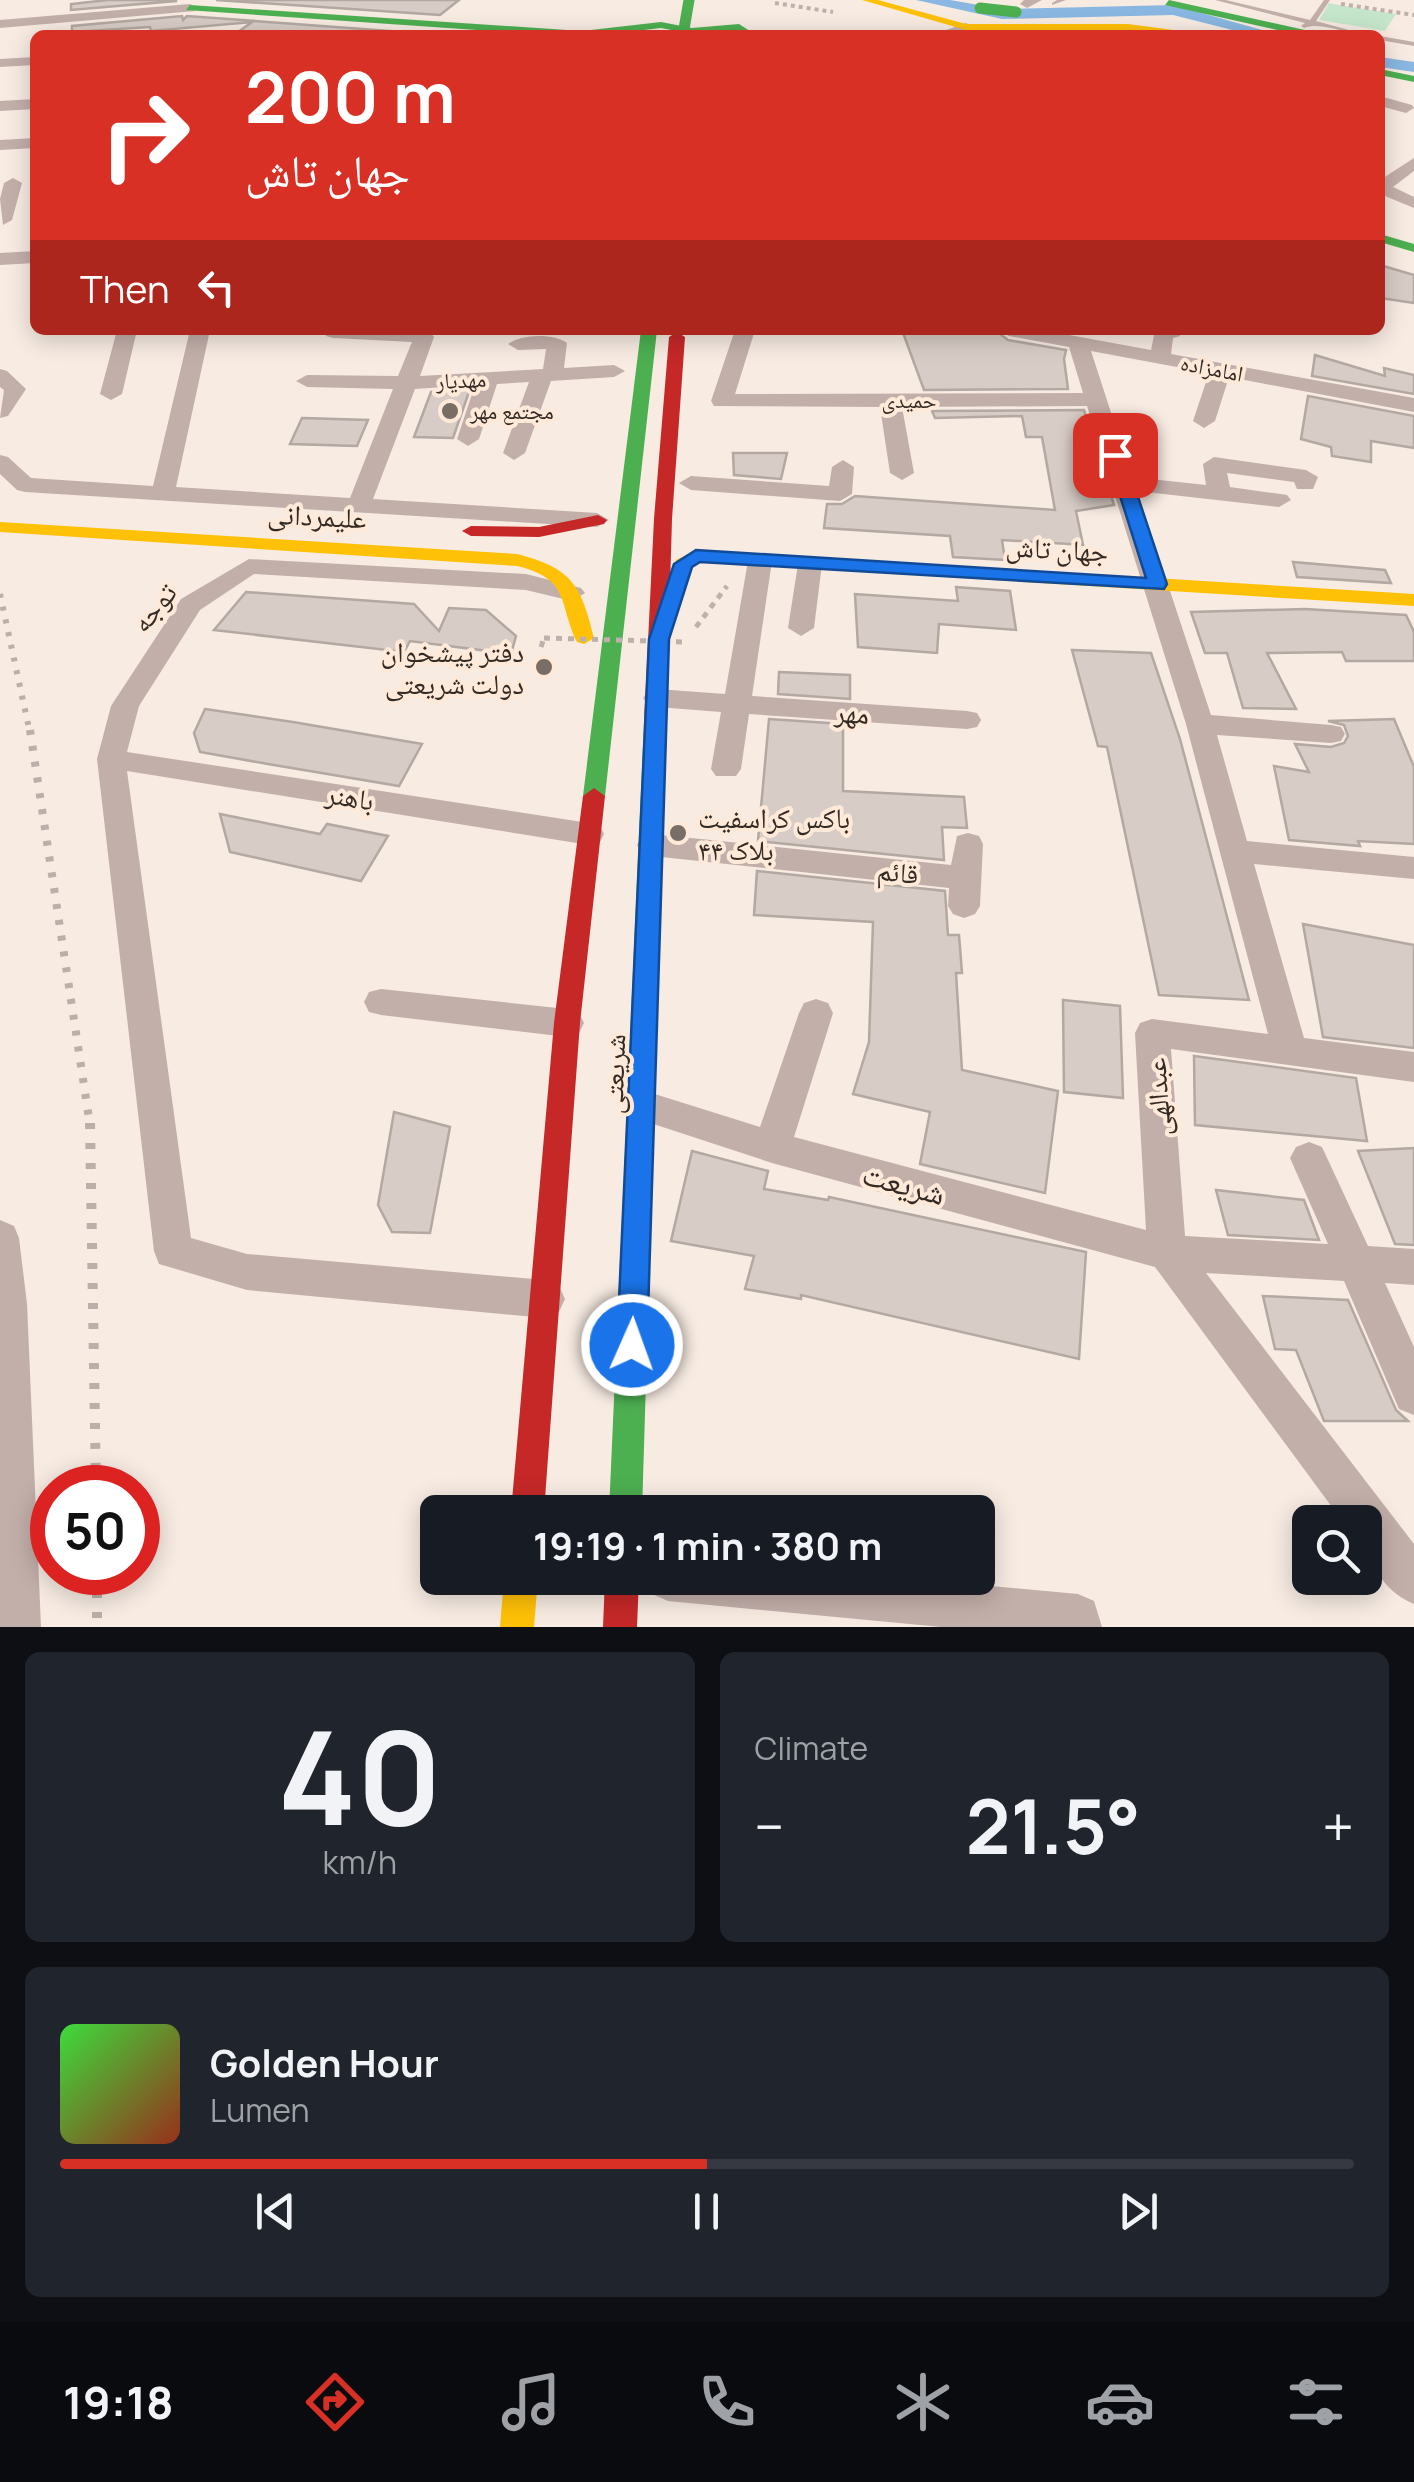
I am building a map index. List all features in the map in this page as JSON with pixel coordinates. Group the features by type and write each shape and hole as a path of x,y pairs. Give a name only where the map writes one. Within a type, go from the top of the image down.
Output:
{"main road":[{"path":"685,30 688,0"},
{"path":"715,30 718,0"},
{"path":"867,0 966,27 992,30"},
{"path":"941,0 998,10 1206,8 1306,29"},
{"path":"979,0 1091,2"},
{"path":"966,27 1038,2"},
{"path":"190,10 265,6 444,30"},
{"path":"1155,11 1218,30"},
{"path":"696,30 748,16"},
{"path":"608,30 661,21 689,30"},
{"path":"1049,30 1128,26 1163,30"},
{"path":"1385,50 1414,54"},
{"path":"1385,76 1414,80"},
{"path":"1385,239 1414,248"},
{"name":"شریعتی","path":"528,1495 567,1023 647,335"},
{"name":"شریعتی","path":"626,1495 664,519 677,335"},
{"path":"613,381 617,344"},
{"name":"علیمردانی","path":"0,504 513,532 561,530 598,521"},
{"name":"علیمردانی","path":"0,527 486,556 541,567 561,576 572,594"},
{"name":"شریعتی","path":"659,639 689,550"},
{"name":"جهان تاش","path":"689,550 810,564 1414,600"},
{"path":"572,594 583,645 592,572"},
{"name":"شریعتی","path":"583,722 598,758"},
{"path":"517,1627 520,1595"},
{"path":"620,1627 621,1595"}],"street":[{"path":"0,24 46,28 190,10"},
{"path":"956,30 966,27"},
{"path":"0,63 30,62"},
{"path":"1385,102 1406,108"},
{"path":"0,106 30,104"},
{"path":"0,144 30,142"},
{"path":"1385,184 1414,163"},
{"path":"3,220 14,183"},
{"path":"1385,190 1414,203"},
{"path":"0,260 30,257"},
{"path":"111,394 125,335"},
{"path":"163,494 199,335"},
{"path":"359,506 424,337 388,335"},
{"name":"حمیدی","path":"743,335 722,401 1096,400"},
{"name":"امامزاده","path":"1036,335 1414,406"},
{"path":"1160,358 1164,335"},
{"path":"1078,343 1200,724 1290,1051 1414,1068"},
{"path":"514,453 558,344 518,344"},
{"path":"1204,421 1221,370"},
{"path":"0,375 15,388 0,410"},
{"name":"مهدیار","path":"307,382 409,383 548,375 613,381"},
{"path":"468,439 488,379"},
{"path":"890,400 902,473"},
{"path":"0,462 25,485 598,521"},
{"path":"1219,494 1214,464 1306,476 1305,484"},
{"path":"691,483 840,494 843,467"},
{"path":"1124,483 1278,500"},
{"path":"726,769 760,560"},
{"path":"801,628 810,564"},
{"name":"توجه","path":"110,759 125,706 190,605 248,566 526,582 572,594"},
{"name":"مهر","path":"657,698 968,720"},
{"path":"1200,724 1288,717 1331,734"},
{"path":"110,759 174,1250 247,1272 544,1298"},
{"name":"باهنر","path":"110,759 589,834"},
{"name":"قائم","path":"652,844 965,892 968,844"},
{"path":"1236,852 1414,868"},
{"path":"381,1002 567,1023"},
{"path":"772,1148 816,1013"},
{"name":"عبدالهی","path":"1167,1253 1152,1033 1290,1051"},
{"name":"شریعت","path":"642,1105 772,1148 1167,1253 1354,1266"},
{"path":"1309,1158 1414,1394"},
{"path":"0,1238 18,1627"},
{"path":"1167,1253 1414,1581"},
{"path":"1354,1266 1414,1267"},
{"path":"847,1595 1078,1617 1080,1627"}],"lane":[{"path":"1218,0 1306,29 1326,1"},
{"path":"1385,39 1414,44"}],"path":[{"path":"1326,1 1414,15"},
{"path":"748,16 833,12"},
{"path":"541,647 544,638 687,642 722,591 760,560"}],"green space":[{"path":"1329,3 1396,14 1385,31 1319,20"}],"building":[{"path":"216,0 459,0 440,15"},
{"path":"176,1 71,10 71,4"},
{"path":"182,16 183,20 187,16 376,30 241,30 252,22 162,30 72,30 72,26"},
{"path":"1385,266 1414,275 1414,303 1385,299"},
{"path":"904,335 1002,335 1008,340 1066,350 1068,389 924,390"},
{"path":"1315,355 1385,376 1384,368 1414,375 1414,394 1312,376"},
{"name":"مجتمع مهر","path":"470,389 453,438 414,437 431,392"},
{"path":"1308,396 1414,416 1414,448 1371,441 1371,462 1332,456 1331,447 1301,439"},
{"path":"1084,410 1114,505 1076,511 1083,545 1002,540 1005,560 953,557 950,536 824,528 827,504 842,504 855,496 1055,510 1042,437 1026,437 1022,416 935,418 932,411"},
{"path":"302,418 368,420 357,446 290,444"},
{"path":"733,453 787,453 781,479 734,475"},
{"path":"1293,562 1385,570 1391,583 1297,577"},
{"path":"956,587 1010,591 1016,630 939,624 937,653 858,647 855,594 958,601"},
{"path":"246,592 414,604 439,631 449,608 486,610 516,636 511,654 410,641 404,652 214,630"},
{"path":"1305,609 1406,615 1414,632 1414,661 1346,661 1342,652 1267,653 1296,709 1243,708 1227,653 1205,653 1191,612"},
{"path":"1072,650 1151,653 1180,739 1249,1000 1159,995 1107,747 1098,746"},
{"path":"779,672 850,675 850,699 778,694"},
{"path":"205,709 422,744 399,786 200,752 194,733"},
{"path":"769,719 843,724 843,791 964,797 967,828 942,827 944,860 758,841"},
{"path":"1394,719 1414,767 1414,844 1358,841 1360,846 1289,840 1274,766 1309,772 1295,744 1331,747 1344,743 1348,736 1344,725 1328,721"},
{"path":"220,814 320,834 327,824 388,836 361,881 230,852"},
{"path":"757,871 945,891 948,935 959,935 962,973 956,973 962,1070 1058,1091 1045,1193 920,1164 930,1112 853,1094 869,1042 873,922 754,915"},
{"path":"1303,924 1414,945 1414,1048 1323,1037"},
{"path":"1063,1000 1120,1006 1123,1098 1064,1092"},
{"path":"1194,1056 1356,1078 1367,1141 1195,1125"},
{"path":"394,1112 450,1127 430,1233 392,1232 378,1205"},
{"path":"1414,1148 1414,1245 1395,1244 1358,1151"},
{"path":"692,1151 768,1171 764,1189 828,1200 829,1197 1086,1252 1079,1359 801,1295 801,1299 745,1289 754,1256 671,1241"},
{"path":"1216,1190 1304,1200 1319,1240 1228,1235"},
{"path":"1263,1296 1348,1300 1396,1410 1408,1421 1324,1421 1296,1350 1275,1349"}],"waterway":[{"path":"924,0 1002,14 1173,10 1252,30"},
{"path":"1385,63 1414,67"}],"railway":[{"path":"0,594 30,733"},
{"path":"30,730 90,1125"},
{"path":"90,1123 96,1465"},
{"path":"97,1595 97,1627"}],"traffic: fast":[{"path":"684,30 689,0"},
{"path":"1169,3 1291,30"},
{"path":"190,8 522,30"},
{"path":"980,8 1016,12"},
{"path":"617,30 661,25 687,30"},
{"path":"704,30 744,30"},
{"path":"1385,73 1414,79"},
{"path":"1385,239 1414,248"},
{"path":"594,796 648,335"},
{"path":"626,1495 655,723"}],"traffic: slow":[{"path":"867,0 966,27 1157,30"},
{"path":"0,527 517,560 559,576 572,595 584,638"},
{"path":"683,564 697,556 1414,600"},
{"path":"517,1627 520,1595"}],"traffic: jam":[{"path":"655,723 663,519 677,337"},
{"path":"471,531 539,532 598,520"},
{"path":"528,1495 567,1023 594,796"},
{"path":"620,1627 621,1595"}],"place":[{"name":"مجتمع مهر","path":"450,411"},
{"name":"دفتر پیشخوان دولت شریعتی","path":"544,667"},
{"name":"باکس کراسفیت بلاک ۴۴","path":"678,833"}],"route":[{"path":"632,1345 659,639 683,564 696,556 1158,584 1115,455"}]}
